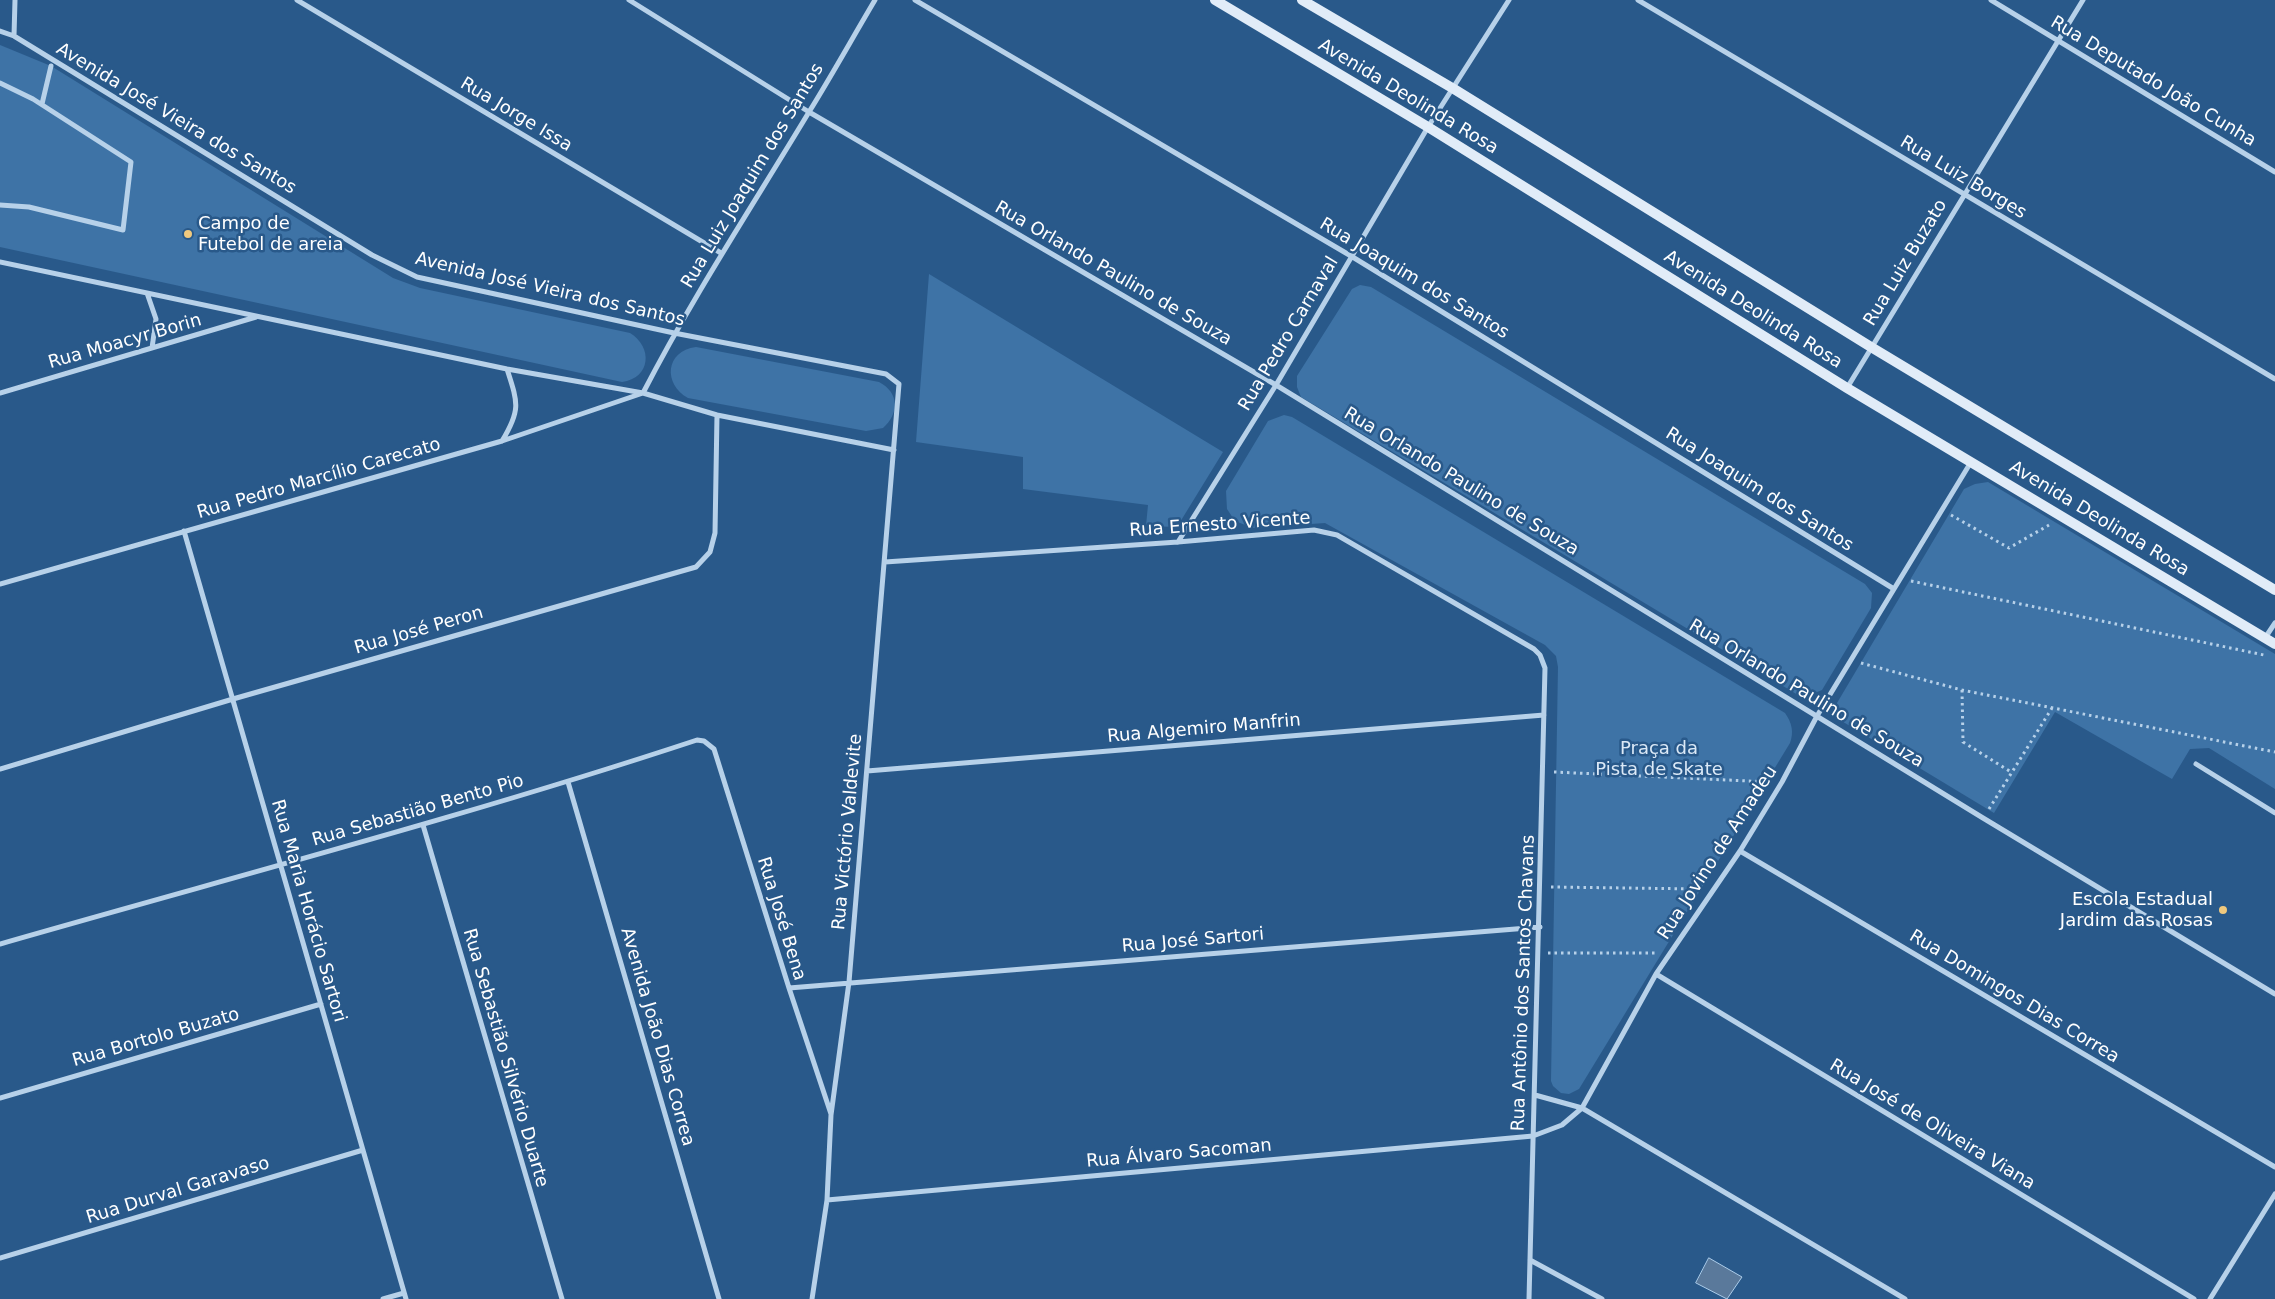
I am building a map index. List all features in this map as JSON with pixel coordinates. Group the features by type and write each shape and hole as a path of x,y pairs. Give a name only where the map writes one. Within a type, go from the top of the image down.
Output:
{"street":[{"path":"14,36 15,0"},
{"name":"Rua Jorge Issa","path":"297,0 721,253"},
{"name":"Rua Orlando Paulino de Souza","path":"629,0 809,112 1276,385 1983,818 2275,994"},
{"name":"Rua Luiz Joaquim dos Santos","path":"642,394 674,333 721,253 809,112 875,0"},
{"name":"Rua Joaquim dos Santos","path":"915,0 1351,256 1894,589"},
{"name":"Avenida Deolinda Rosa","path":"1215,0 1428,127 1847,388 2275,644"},
{"name":"Avenida Deolinda Rosa","path":"1302,0 1454,89 1871,347 2275,590"},
{"name":"Rua Pedro Carnaval","path":"1178,542 1276,385 1428,127 1509,0"},
{"name":"Rua Luiz Borges","path":"1638,0 2275,379"},
{"name":"Rua Deputado João Cunha","path":"1991,0 2275,172"},
{"name":"Rua Luiz Buzato","path":"1847,388 2083,0"},
{"name":"Avenida José Vieira dos Santos","path":"0,31 14,36 372,254 416,277 674,333 886,374"},
{"path":"42,104 51,66"},
{"path":"0,83 42,104 131,162 123,230 29,207 0,206"},
{"path":"0,262 507,369 642,394 717,415 894,450"},
{"path":"147,293 156,319 152,348"},
{"name":"Rua Moacyr Borin","path":"0,393 259,317"},
{"path":"502,441 514,421 517,398 507,369"},
{"name":"Rua Victório Valdevite","path":"812,1299 826,1200 832,1115 849,982 900,388 895,379 886,374"},
{"name":"Rua Pedro Marcílio Carecato","path":"0,584 502,441 642,394"},
{"name":"Rua José Peron","path":"0,769 232,699 696,567 710,552 715,533 717,415"},
{"name":"Rua Jovino de Amadeu","path":"1533,1136 1562,1125 1582,1108 1656,974 1740,851 1782,782 1818,716 1971,462"},
{"name":"Rua Ernesto Vicente","path":"884,562 1178,542 1314,530 1324,531 1337,536 1534,649 1540,655 1545,668"},
{"name":"Rua Maria Horácio Sartori","path":"184,531 406,1299"},
{"path":"2265,638 2275,623"},
{"name":"Rua Antônio dos Santos Chavans","path":"1529,1299 1540,953 1545,668"},
{"name":"Rua Algemiro Manfrin","path":"867,771 1544,715"},
{"name":"Rua Sebastião Bento Pio","path":"0,944 423,825 568,782 696,740"},
{"name":"Rua José Bena","path":"696,740 704,741 714,749 788,988 832,1115"},
{"path":"2196,764 2275,813"},
{"name":"Avenida João Dias Correa","path":"568,782 719,1299"},
{"name":"Rua Sebastião Silvério Duarte","path":"423,825 562,1299"},
{"name":"Rua Domingos Dias Correa","path":"1740,851 2275,1167"},
{"name":"Rua José Sartori","path":"788,988 1540,927"},
{"name":"Rua José de Oliveira Viana","path":"1656,974 2194,1299"},
{"name":"Rua Bortolo Buzato","path":"0,1098 321,1004"},
{"path":"1534,1095 1582,1108 1905,1299"},
{"name":"Rua Álvaro Sacoman","path":"826,1200 1533,1136"},
{"name":"Rua Durval Garavaso","path":"0,1258 363,1150"},
{"path":"2210,1299 2275,1194"},
{"path":"1530,1260 1602,1299"},
{"path":"383,1299 404,1293"}],"path":[{"path":"1942,510 2009,548 2063,517"},
{"path":"1900,578 2265,656"},
{"path":"1851,661 1962,690 2275,752"},
{"path":"1962,690 1962,742 2011,772"},
{"path":"1983,818 2052,708"},
{"path":"1543,772 1782,782"},
{"path":"1541,886 1712,890"},
{"path":"1540,953 1669,953"}],"green space":[{"path":"0,45 51,66 393,278 420,288 630,333 643,346 646,361 643,368 639,375 622,382 0,247"},
{"path":"929,274 1223,452 1177,527 1146,526 1148,505 1023,489 1023,457 916,442"},
{"path":"1360,285 1371,287 1865,584 1872,593 1871,608 1822,690 1810,695 1798,695 1301,397 1297,387 1297,376 1352,289"},
{"path":"696,347 879,382 891,392 894,398 895,404 892,416 883,428 866,431 688,398 674,385 671,369 673,361 678,355"},
{"name":"Praça da Pista de Skate","path":"1284,415 1292,417 1785,713 1789,720 1792,728 1790,743 1579,1089 1569,1094 1561,1093 1553,1086 1551,1081 1558,667 1556,656 1545,645 1325,523 1253,528 1235,521 1227,509 1226,491 1268,421"},
{"path":"1988,482 2275,654 2275,789 2209,748 2190,749 2172,779 2055,712 1994,813 1840,720 1837,713 1837,703 1964,489 1975,484"}],"shaded area":[{"path":"1709,1258 1742,1277 1727,1299 1696,1283"}],"place":[{"name":"Campo de Futebol de areia","path":"188,234"},
{"name":"Escola Estadual Jardim das Rosas","path":"2223,910"}]}
